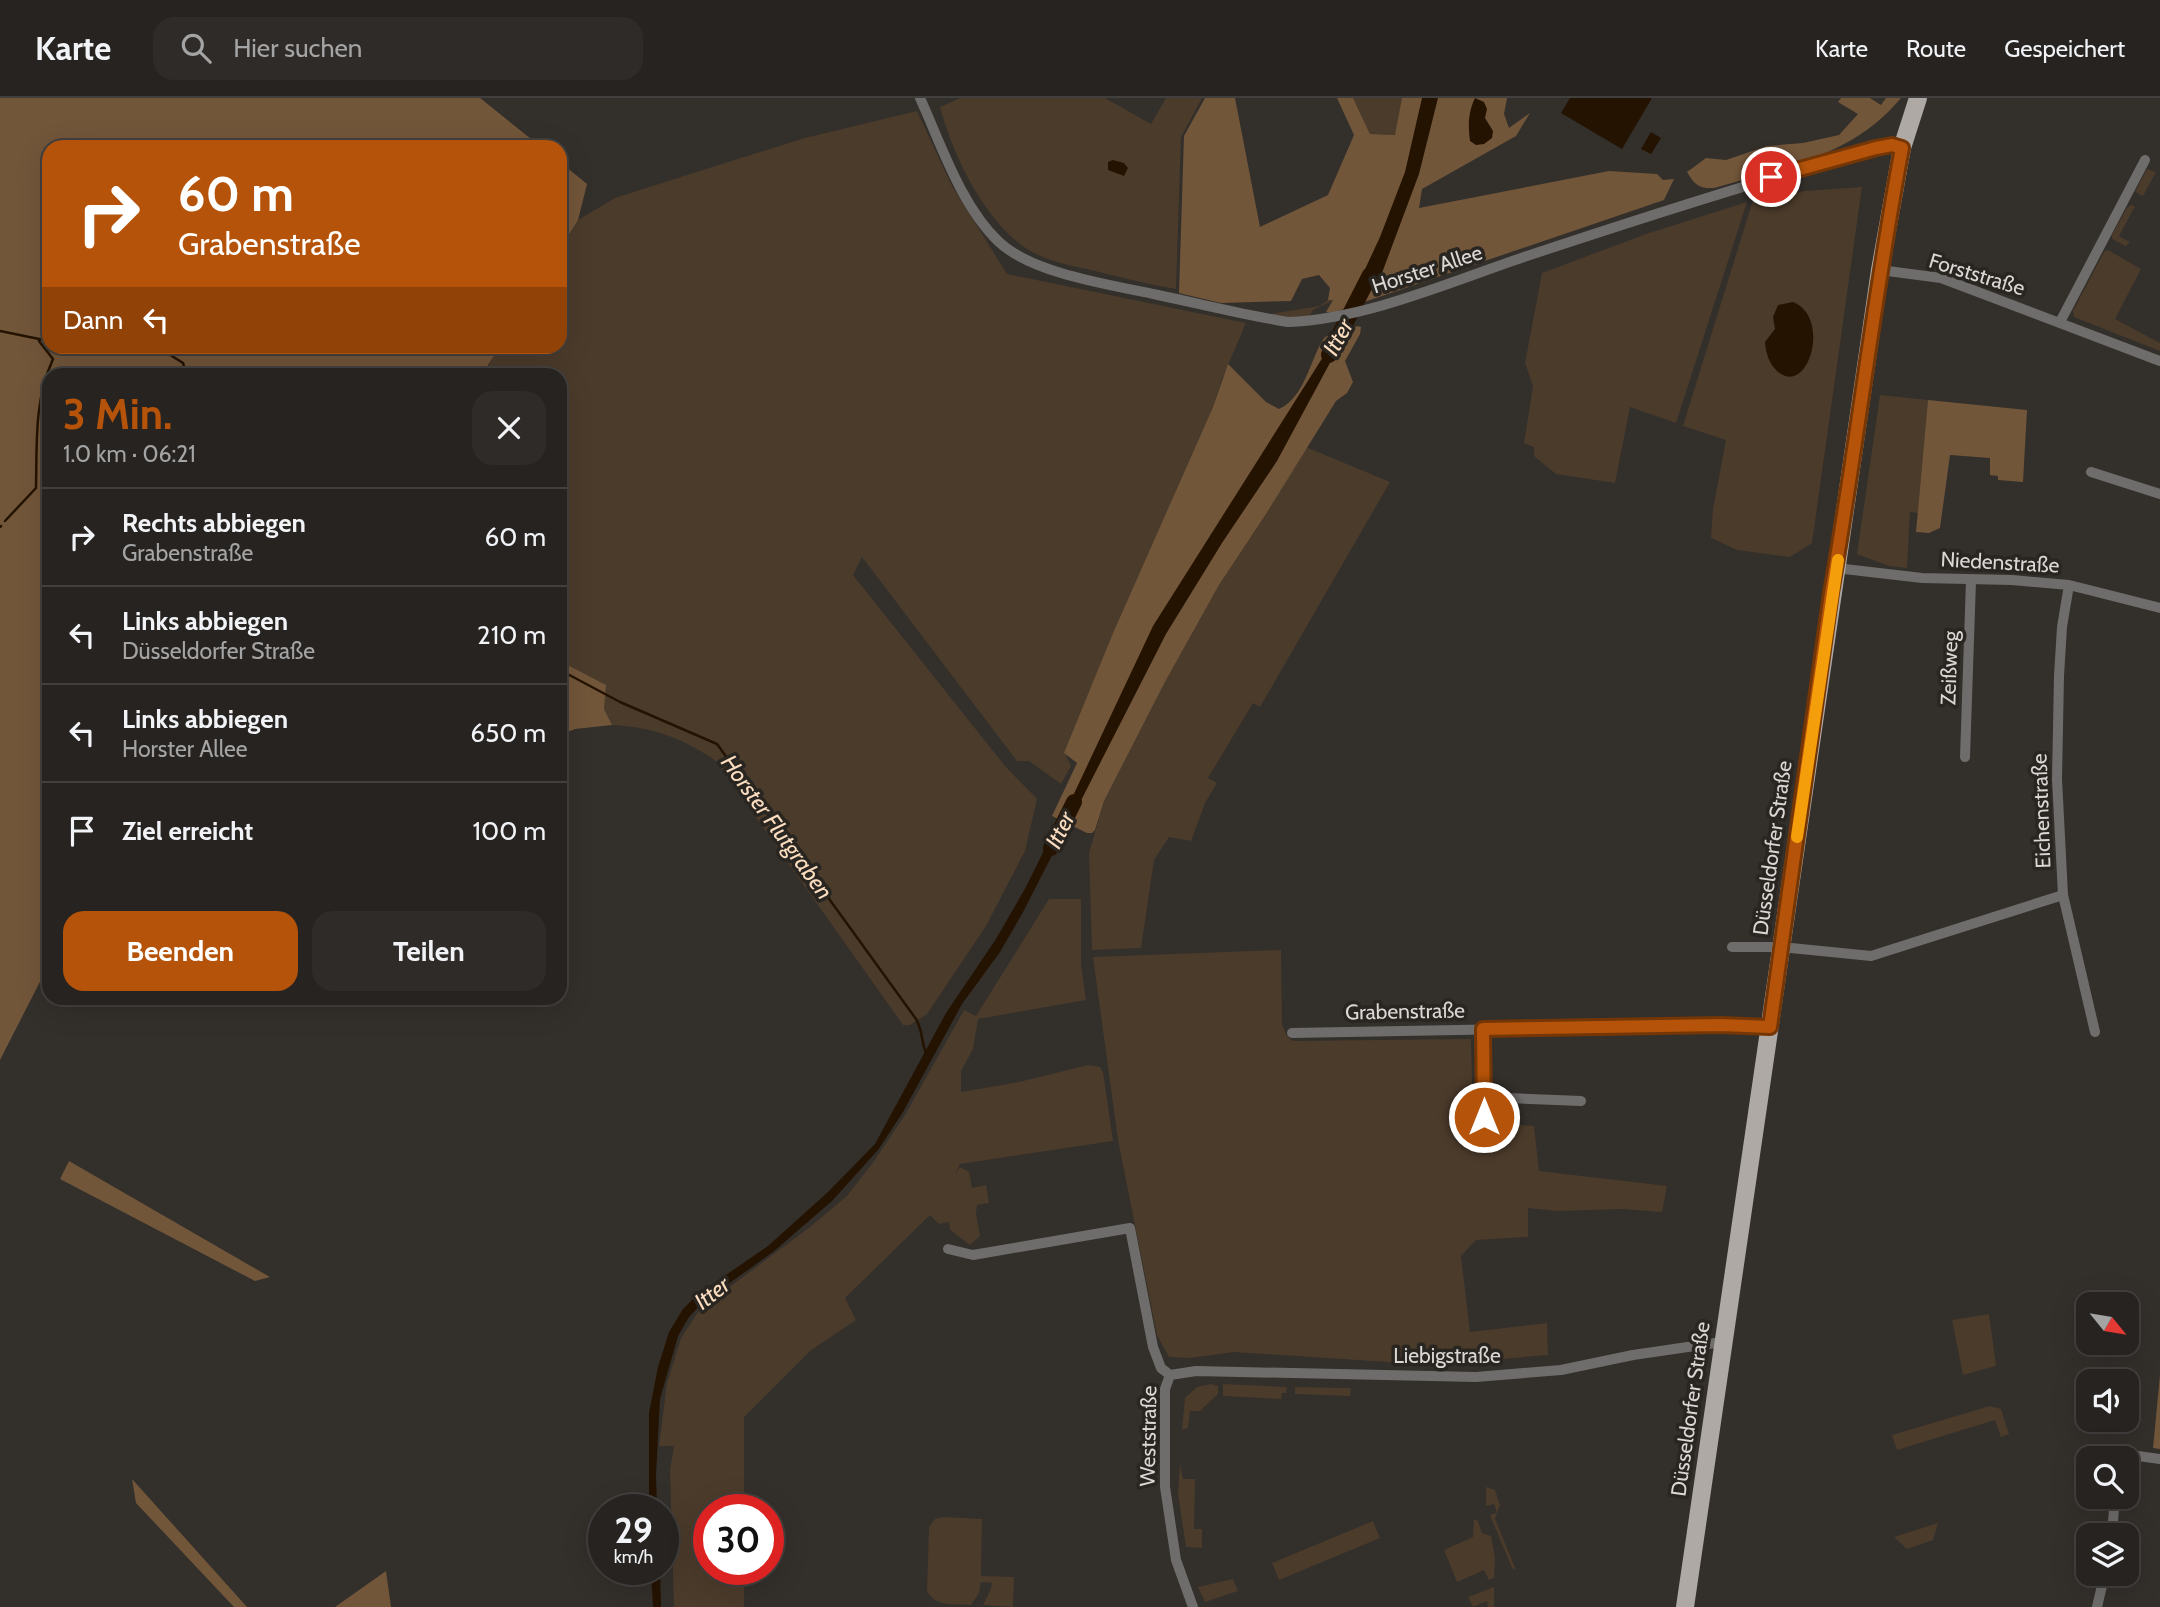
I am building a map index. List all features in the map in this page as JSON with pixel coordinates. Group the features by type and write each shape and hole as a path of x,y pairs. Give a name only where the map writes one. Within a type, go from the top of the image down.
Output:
{"main road":[{"name":"Düsseldorfer Straße","path":"1685,1607 1880,270 1902,148 1918,98"}],"street":[{"name":"Horster Allee","path":"920,98 958,184 986,227 1015,254 1037,264 1095,281 1288,322 1311,321 1370,308 1718,193 1876,148 1892,145 1902,148"},
{"path":"2060,322 2145,160"},
{"name":"Forststraße","path":"1880,270 1941,278 2160,361"},
{"path":"2091,472 2160,495"},
{"name":"Niedenstraße","path":"1836,568 1922,578 2012,580 2069,585 2160,608"},
{"name":"Zeißweg","path":"1965,757 1971,580"},
{"name":"Eichenstraße","path":"2069,585 2062,627 2057,753 2063,895 2095,1032"},
{"path":"1732,947 1781,947 1871,956 2063,895"},
{"name":"Grabenstraße","path":"1292,1033 1721,1025 1770,1027"},
{"path":"1483,1029 1484,1117"},
{"path":"1484,1097 1581,1101"},
{"name":"Weststraße","path":"948,1249 973,1255 1130,1228 1153,1347 1161,1368 1170,1375 1165,1389 1165,1487 1176,1560 1193,1607"},
{"name":"Liebigstraße","path":"1170,1375 1202,1371 1476,1377 1561,1370 1633,1355 1722,1342"},
{"path":"2139,1455 2160,1459"},
{"path":"2097,1607 2102,1586"}],"shaded area":[{"path":"0,98 480,98 532,140 42,140 42,354 495,354 486,368 42,368 42,978 0,1060"},
{"path":"960,98 1105,98 1151,124 1166,98 1202,98 1181,137 1176,289 1055,261 1034,253 1017,242 987,209 954,147 940,107"},
{"path":"1205,98 1235,98 1260,227 1328,195 1354,135 1337,98 1353,98 1370,134 1395,135 1402,98 1507,98 1504,114 1509,128 1530,113 1516,136 1422,189 1419,208 1609,171 1657,174 1663,180 1674,179 1664,200 1332,313 1326,312 1333,300 1328,300 1330,288 1319,275 1302,279 1291,301 1221,303 1179,293 1184,136"},
{"path":"1353,98 1402,98 1396,135 1370,134"},
{"path":"1841,98 1870,98 1881,105 1886,98 1901,98 1882,118 1861,134 1839,147 1791,166 1714,188 1698,185 1687,172 1706,158 1726,160 1767,146 1803,143 1839,135 1858,114 1838,102"},
{"path":"917,111 952,186 1007,274 1246,323 1213,407 1113,633 1065,753 1071,766 1061,784 1029,761 1017,761 862,557 853,575 1005,766 1037,799 1025,851 986,926 927,1014 910,1025 903,1025 716,761 667,735 612,725 604,709 606,685 567,665 567,368 487,368 496,354 567,354 567,238 578,220 615,198 805,138"},
{"path":"567,168 587,184 578,220 567,238"},
{"path":"2147,169 2156,172 2143,196 2135,192"},
{"path":"1862,187 1812,543 1790,557 1737,550 1711,538 1713,509 1726,440 1683,426 1753,200 1805,191"},
{"path":"1747,202 1676,423 1630,407 1615,483 1556,474 1534,456 1534,447 1524,443 1533,386 1525,363 1542,273 1646,234"},
{"path":"2131,205 2135,206 2119,236 2130,242 2126,246 2112,239 2112,235"},
{"path":"2108,250 2141,269 2115,319 2160,343 2160,351 2074,317 2073,311 2104,252"},
{"path":"1328,300 1334,300 1313,310 1309,317 1292,319 1270,314 1320,306"},
{"path":"1361,327 1360,334 1345,361 1353,382 1347,393 1336,401 1219,585 1104,801 1095,830 1087,833 1052,816 1077,763 1064,753 1113,633 1213,407 1228,364 1266,402 1279,409 1295,396 1325,337"},
{"path":"1880,395 1928,400 1918,513 1910,512 1907,568 1889,566 1857,554"},
{"path":"1928,400 2027,410 2023,482 1998,480 1998,476 1990,475 1990,458 1950,455 1940,528 1929,533 1916,532"},
{"path":"1306,447 1390,482 1260,707 1253,703 1208,778 1217,783 1205,803 1191,841 1169,837 1154,860 1141,948 1092,950 1089,853 1104,801 1219,585"},
{"path":"567,665 606,685 604,709 612,725 567,732"},
{"path":"1049,899 1081,899 1081,964 1086,1000 978,1019 973,1049 961,1071 961,1092 1019,1082 1088,1065 1100,1067 1113,1141 960,1164 955,1175 960,1167 969,1172 972,1188 986,1185 989,1203 977,1205 980,1236 970,1245 950,1230 949,1222 939,1224 930,1215 845,1298 856,1320 810,1351 744,1417 744,1494 693,1494 693,1585 744,1585 744,1607 674,1607 673,1585 679,1585 679,1494 671,1494 670,1470 674,1446 659,1446 667,1383 681,1338 700,1309 847,1196 905,1115 964,1010 976,1016"},
{"path":"1281,950 1282,1025 1287,1036 1293,1041 1471,1039 1473,1121 1534,1126 1539,1171 1667,1186 1662,1212 1623,1209 1557,1211 1528,1208 1528,1237 1476,1240 1461,1256 1470,1332 1547,1323 1548,1355 1434,1365 1234,1352 1190,1358 1169,1357 1157,1335 1118,1140 1093,957"},
{"path":"69,1161 270,1277 255,1281 60,1179"},
{"path":"1989,1314 1996,1366 1963,1375 1952,1320"},
{"path":"2160,1375 2160,1449 2153,1448"},
{"path":"1211,1384 1218,1386 1218,1394 1200,1411 1190,1411 1188,1428 1182,1430 1185,1398 1197,1387"},
{"path":"1223,1384 1287,1387 1281,1399 1223,1396"},
{"path":"1295,1387 1351,1388 1350,1396 1295,1394"},
{"path":"1990,1406 2001,1409 2009,1434 2001,1437 1995,1420 1897,1450 1892,1435"},
{"path":"1180,1464 1183,1479 1195,1479 1194,1529 1202,1529 1202,1548 1186,1547 1178,1494"},
{"path":"132,1479 247,1607 234,1607 136,1503"},
{"path":"1486,1487 1495,1490 1500,1505 1495,1519 1516,1570 1512,1568 1490,1515 1497,1513 1494,1504 1486,1506"},
{"path":"935,1519 982,1519 981,1576 1014,1577 1013,1607 983,1605 992,1583 981,1582 979,1593 971,1605 945,1604 930,1595 927,1590 929,1527"},
{"path":"1474,1519 1478,1521 1482,1533 1491,1536 1495,1558 1494,1578 1489,1580 1484,1570 1457,1582 1444,1550 1473,1537"},
{"path":"1373,1521 1380,1538 1279,1580 1272,1563"},
{"path":"1938,1523 1933,1540 1907,1549 1894,1537"},
{"path":"386,1571 391,1607 335,1607"},
{"path":"1233,1579 1238,1591 1205,1602 1198,1587"},
{"path":"1494,1587 1494,1607 1488,1607 1487,1601 1473,1607 1468,1597"}],"water":[{"path":"1422,98 1438,98 1419,174 1376,289 1353,295 1380,237 1405,172"},
{"path":"1475,98 1484,102 1487,109 1485,118 1493,131 1492,138 1484,144 1476,145 1470,141 1469,130"},
{"path":"1570,98 1652,98 1622,149 1561,113"},
{"path":"1651,132 1661,138 1651,154 1641,149"},
{"path":"1113,160 1124,163 1128,168 1124,176 1108,170 1108,162"},
{"path":"1793,302 1805,310 1811,323 1813,338 1806,365 1798,374 1788,377 1772,365 1765,342 1775,329 1773,317 1778,305"},
{"path":"1345,335 1277,461 1166,634 1070,822 1063,817 1153,626 1335,338"},
{"path":"1056,826 1065,830 1000,952 962,1004 903,1112 878,1150 832,1201 773,1252 703,1302 689,1317 678,1336 660,1399 657,1494 649,1494 649,1413 658,1367 669,1332 683,1309 697,1295 768,1246 828,1192 875,1144 946,1013 996,939 1026,887"},
{"path":"652,1585 660,1585 661,1607 653,1607"}],"waterway":[{"name":"Itter","path":"1329,355 1370,275"},
{"name":"Horster Flutgraben","path":"0,331 42,340"},
{"path":"39,341 42,345"},
{"path":"49,354 53,359 50,368"},
{"name":"Horster Flutgraben","path":"169,354 183,363 184,368"},
{"path":"5,521 36,488 42,391"},
{"name":"Horster Flutgraben","path":"567,674 620,702 717,744 916,1019 926,1053"},
{"name":"Itter","path":"1051,848 1074,802"}],"slow traffic":[{"path":"1797,837 1838,560"}],"route":[{"path":"1484,1117 1483,1029 1721,1025 1770,1027 1831,593 1842,535 1880,270 1902,148 1892,145 1876,148 1771,177"}]}
